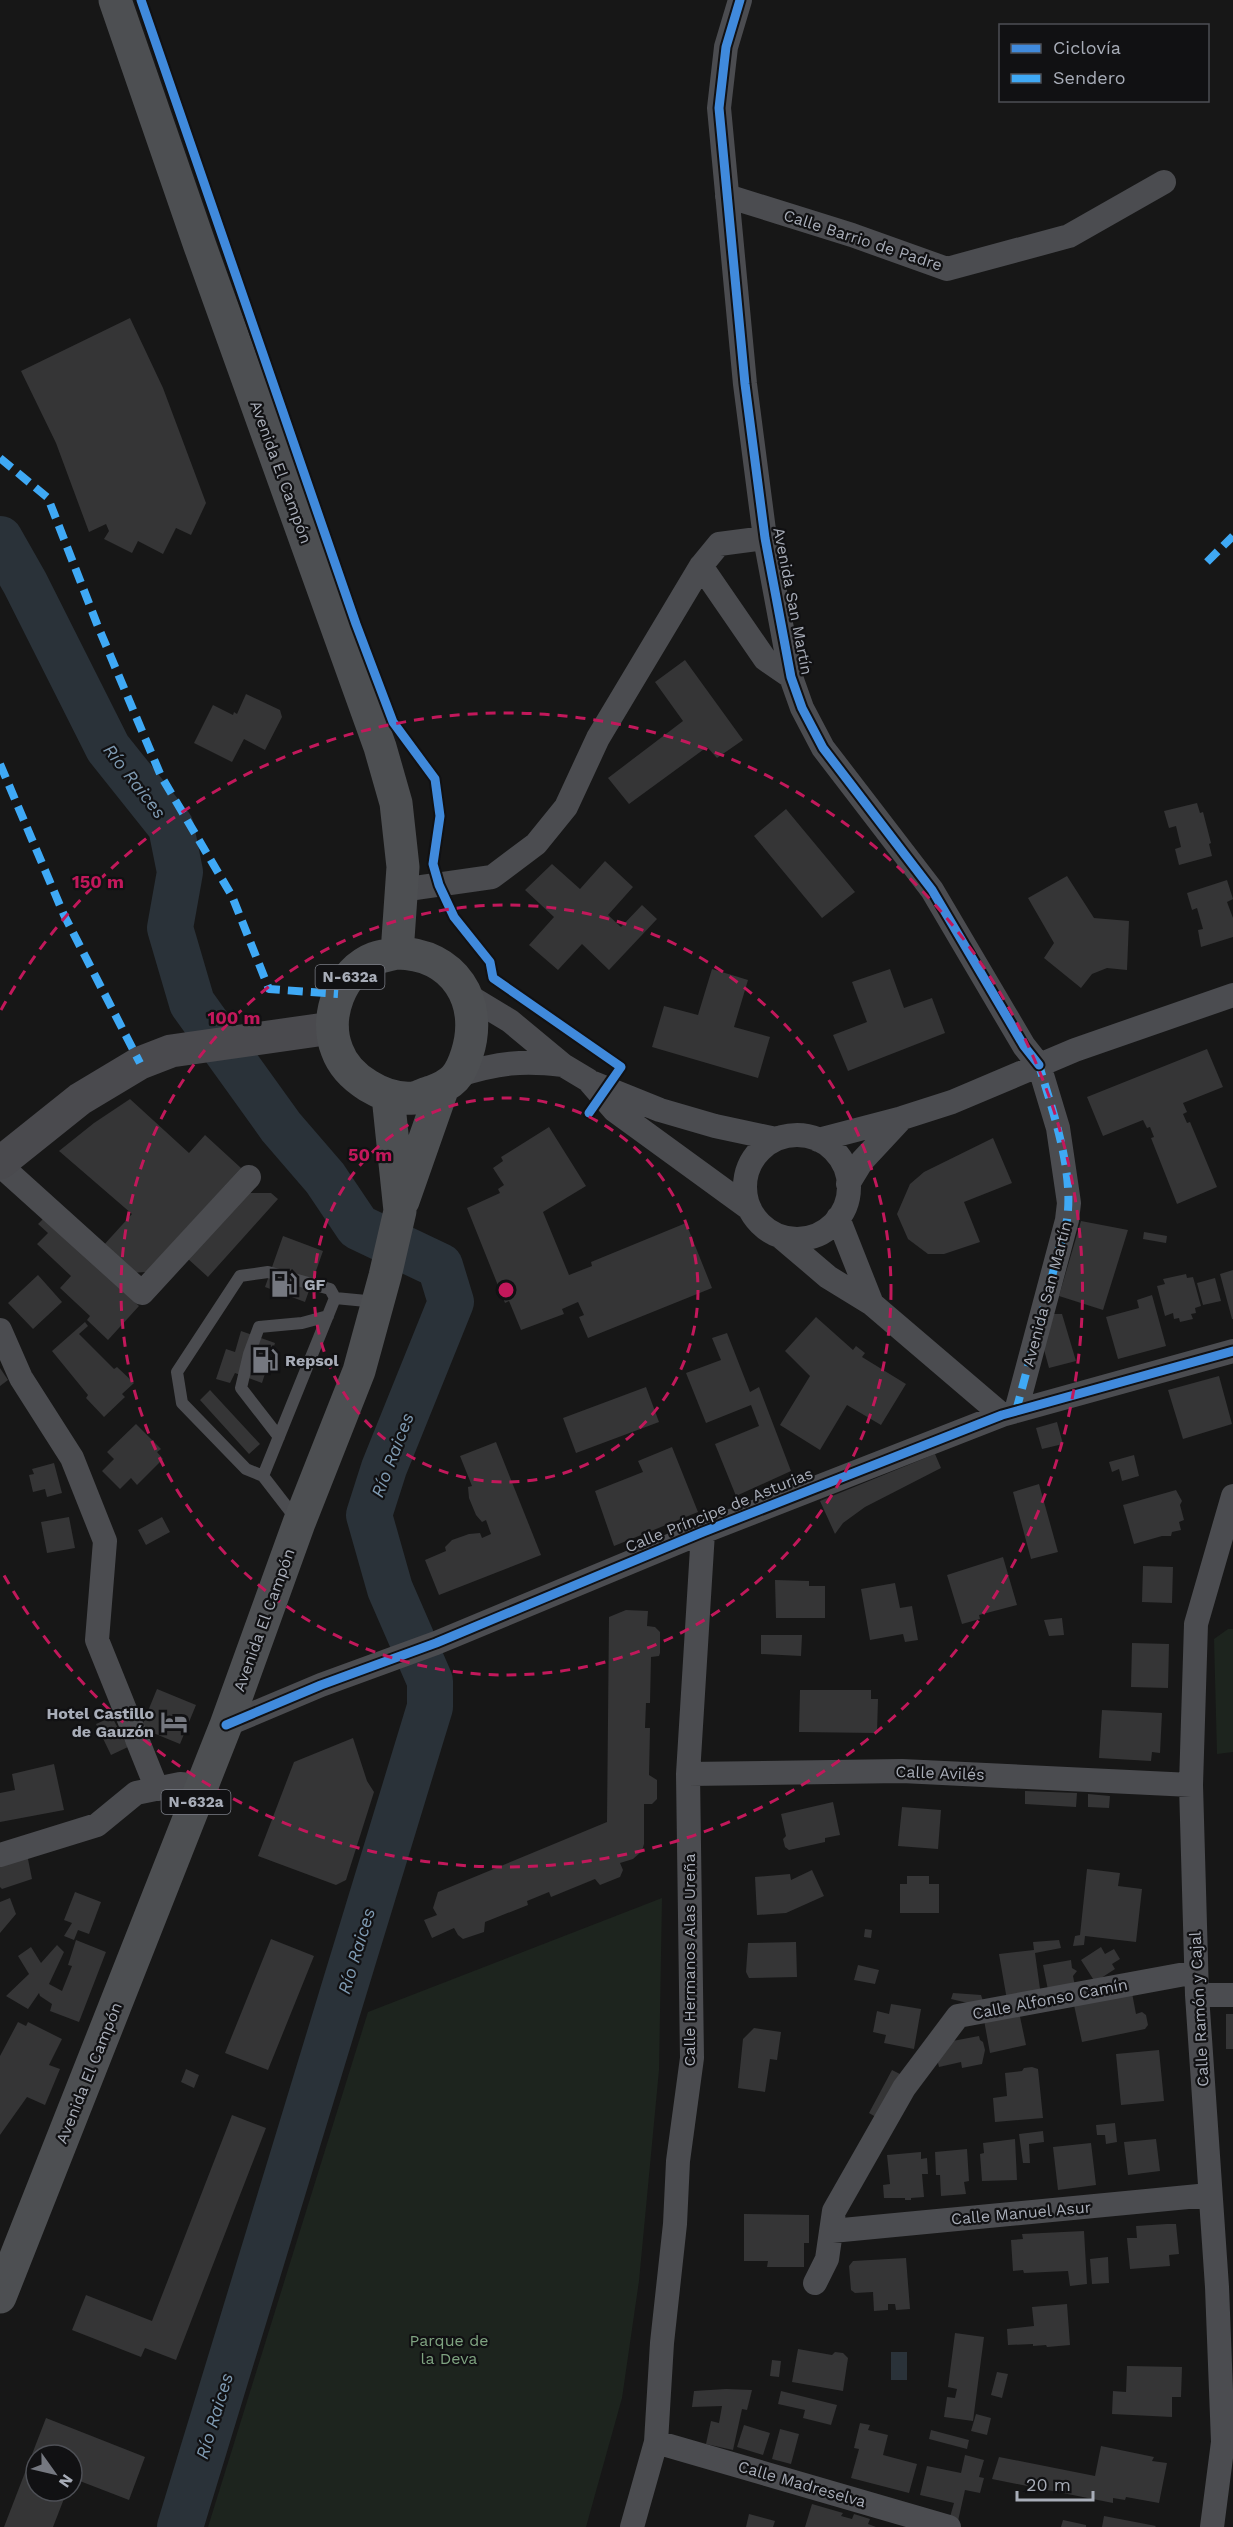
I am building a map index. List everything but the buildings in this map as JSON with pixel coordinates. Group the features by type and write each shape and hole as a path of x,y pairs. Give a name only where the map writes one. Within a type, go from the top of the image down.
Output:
{"main road":[{"name":"Avenida El Campón","path":"115,0 204,257 380,747 396,803 403,867 397,953"},
{"name":"N-632a","path":"397,953 411,953 435,960 453,974 467,995 471,1028 468,1052 451,1081 414,1098 388,1096 357,1078 337,1052 332,1028 338,994 352,974 373,959 397,953"},
{"path":"400,1211 451,1081"},
{"name":"Avenida El Campón","path":"0,2297 226,1725 299,1523 359,1371 382,1289 400,1211 388,1096"}],"street":[{"name":"Avenida San Martín","path":"740,0 726,47 719,108 745,384 765,538 790,677 802,708 823,748 932,890 1024,1046 1039,1065 1058,1128 1069,1203 1067,1220 1009,1412"},
{"name":"Calle Barrio de Padre","path":"727,196 852,235 947,269 1069,236 1164,182"},
{"path":"401,890 492,877 536,844 566,807 598,738 701,566 719,544 765,538"},
{"path":"701,566 765,659 790,677"},
{"path":"467,995 510,1021 563,1065 588,1080 660,1110 715,1126 776,1139"},
{"path":"818,1140 952,1102 1039,1065 1233,995"},
{"path":"249,1177 142,1293 0,1164 80,1099 140,1063 171,1051 332,1028"},
{"path":"451,1081 491,1065 530,1061 563,1065"},
{"path":"588,1080 614,1110 750,1209"},
{"path":"848,1184 862,1161 902,1118"},
{"path":"781,1237 806,1238 824,1230 838,1218 848,1196 846,1170 830,1147 818,1140 790,1135 776,1139 762,1148 752,1161 745,1193 757,1221 781,1237 828,1277 872,1304 1009,1412"},
{"path":"838,1218 872,1304"},
{"path":"0,1330 21,1378 72,1458 105,1541 97,1640 157,1789"},
{"name":"Calle Príncipe de Asturias","path":"226,1725 390,1659 436,1643 703,1532 1009,1412 1233,1351"},
{"name":"Calle Ramón y Cajal","path":"1212,2527 1223,2442 1217,2287 1196,1983 1191,1785 1196,1624 1228,1531 1233,1496"},
{"name":"Calle Hermanos Alas Ureña","path":"632,2527 656,2442 662,2343 675,2224 678,2161 692,2058 688,1774 703,1532"},
{"name":"Calle Avilés","path":"688,1774 903,1771 1191,1785"},
{"path":"0,1855 96,1825 136,1793 180,1784 202,1786"},
{"name":"Calle Alfonso Camín","path":"814,2283 827,2259 834,2211 904,2088 958,2016 1196,1983 1233,1995"},
{"name":"Calle Manuel Asur","path":"832,2231 1209,2195"},
{"name":"Calle Madreselva","path":"656,2442 949,2527"}],"lane":[{"path":"299,1523 263,1476 246,1469 182,1403 177,1372 240,1276 268,1272 330,1289 335,1298"},
{"path":"335,1298 382,1289"},
{"path":"263,1476 335,1298"},
{"path":"279,1437 241,1388 249,1354 259,1327 302,1323 328,1316"}],"green space":[{"path":"1228,1629 1233,1629 1233,1752 1217,1754 1214,1639"},
{"name":"Parque de la Deva","path":"662,1898 659,2070 639,2281 622,2398 586,2527 208,2527 368,2012"}],"shaded area":[{"path":"891,2352 907,2352 907,2380 891,2380"}],"waterway":[{"name":"Río Raices","path":"0,539 25,583 108,748 171,827 180,872 170,928 192,1003 281,1127 325,1178 358,1227 440,1266 451,1302 384,1468 369,1515 390,1589 430,1681 430,1707 180,2527"}],"marked path":[{"path":"0,458 48,498 97,624 161,776 232,896 269,989 338,994"},
{"path":"1207,562 1233,536"},
{"path":"0,764 64,915 140,1063"},
{"path":"1016,1411 1067,1220 1068,1182 1065,1162 1039,1065"}],"cycle path":[{"path":"141,0 356,624 393,722 435,779 440,816 433,864 439,885 454,917 490,962 493,978 621,1067 589,1113"},
{"path":"740,0 726,47 719,108 745,384 765,538 791,677 802,708 823,748 932,890 1024,1046 1039,1065"},
{"path":"226,1725 321,1685 436,1643 703,1532 1002,1415 1233,1351"}],"place":[{"name":"GF","path":"284,1284"},
{"name":"Repsol","path":"265,1360"},
{"name":"Hotel Castillo de Gauzón","path":"174,1722"}]}
